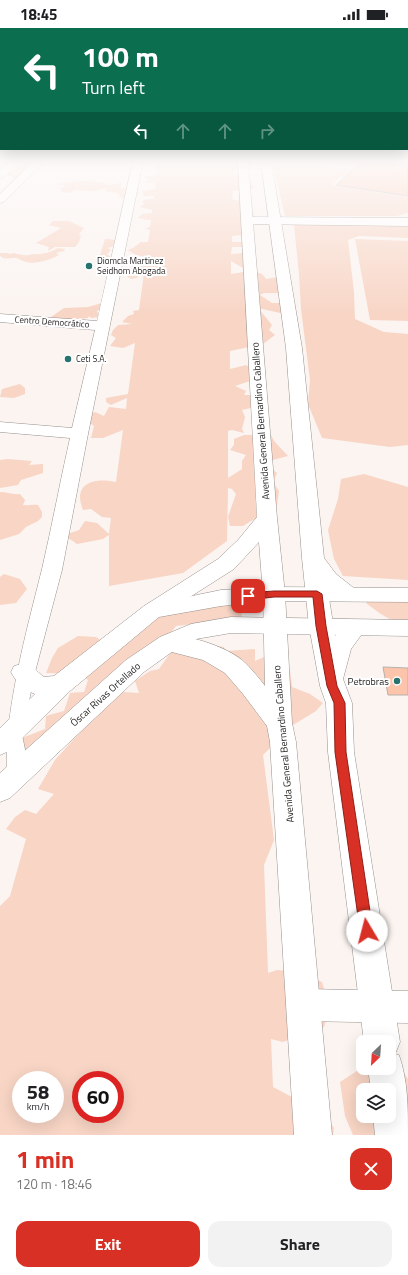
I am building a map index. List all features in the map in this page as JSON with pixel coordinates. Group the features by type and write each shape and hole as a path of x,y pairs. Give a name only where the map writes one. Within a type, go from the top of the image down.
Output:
{"main road":[{"name":"Avenida General Bernardino Caballero","path":"247,213 267,518 274,594 274,626 279,722 283,742 312,1135"},
{"path":"274,213 294,348 313,558 321,626 332,686 339,703 341,752 393,1007 384,1035"},
{"path":"248,221 408,222"},
{"path":"5,740 61,684 152,611 226,564 246,545 267,518"},
{"path":"313,558 324,576 347,594"},
{"path":"152,611 221,598 274,594 408,594"},
{"name":"Óscar Rivas Ortellado","path":"0,790 120,679 168,643 191,632 231,625 408,628"},
{"path":"332,686 337,650 344,638 355,627"},
{"path":"168,643 201,650 221,658 233,667 279,722"},
{"path":"23,672 33,684 39,687 46,688 61,684"},
{"path":"393,1123 394,1135"}],"street":[{"path":"17,773 5,740 52,570 79,434 127,213"},
{"name":"Centro Democrático","path":"0,318 103,326"},
{"path":"0,427 79,434"},
{"path":"303,1005 393,1007"}],"shaded area":[{"path":"251,213 257,220 246,223 249,229 241,235 232,236 232,242 244,242 247,247 232,247 231,254 245,253 257,269 243,268 231,261 231,274 255,272 263,275 266,279 277,277 291,279 292,286 285,293 264,293 260,295 272,303 287,303 291,309 280,313 258,308 272,325 269,330 275,335 263,344 230,351 230,369 246,365 252,369 250,381 235,386 246,391 244,395 258,395 268,402 242,410 245,417 242,429 244,433 232,430 228,431 228,478 242,469 242,461 246,455 230,450 234,445 234,439 244,435 271,435 274,441 288,456 269,461 268,466 277,473 273,482 279,491 277,505 243,526 230,526 228,517 236,494 232,489 228,488 227,541 183,573 109,586 109,535 103,539 77,544 64,535 79,530 85,521 97,523 109,534 111,518 102,517 91,509 83,510 80,501 80,494 87,484 93,482 100,480 116,482 123,430 103,438 91,438 94,426 87,421 89,415 95,412 104,416 109,407 126,409 127,398 111,405 106,402 106,398 128,394 135,343 123,348 110,346 116,338 111,335 113,330 118,325 132,324 122,322 128,316 134,314 133,311 139,310 144,273 140,273 137,278 131,279 119,273 128,273 133,269 132,266 145,266 146,257 136,255 128,250 141,242 148,242 150,230 145,228 150,227 151,220 138,218 141,214"},
{"path":"284,213 408,213 397,216 285,216"},
{"path":"53,221 69,221 84,228 79,234 81,236 75,247 55,247 48,251 49,247 36,243 61,228 49,225"},
{"path":"367,223 408,224 408,238 359,236 348,240 354,292 355,319 384,332 408,334 408,445 390,447 322,438 308,404 310,380 301,309 294,225"},
{"path":"105,239 118,240 112,245 114,246 108,248 111,250 107,254 112,258 111,264 108,263 107,259 99,258"},
{"path":"355,239 408,241 408,321 370,320"},
{"path":"58,248 65,249 64,251 56,253 59,255 56,257 38,262 29,263 16,258 5,258 0,256 0,253 25,255 42,254"},
{"path":"102,303 101,309 97,311 99,317 91,318 89,316 88,318 79,319 60,319 51,317 64,308 88,307"},
{"path":"20,384 25,388 25,394 14,398 0,397 2,389"},
{"path":"7,459 32,461 29,465 43,464 43,473 21,480 18,485 0,488 0,460"},
{"path":"364,474 408,487 408,580 343,576 334,559 328,530 338,499 341,479"},
{"path":"0,492 20,494 25,500 23,505 38,505 42,512 42,517 38,521 26,527 19,534 0,540"},
{"path":"4,574 20,579 27,589 16,603 0,605 0,577"},
{"path":"376,589 408,589 408,623 402,623 391,619 366,603"},
{"path":"239,599 241,604 242,621 213,620 203,623 176,626 161,645 45,747 21,751 17,740 45,729 46,716 64,711 70,693 84,692 88,680 81,674 46,673 58,648 78,636 96,637 105,643 166,614"},
{"path":"197,643 224,647 226,651 255,649 255,661 264,657 290,670 292,687 310,694 323,703 316,711 293,725 283,742 273,745 263,755 274,840 264,865 268,973 277,970 300,972 322,982 330,1009 324,1027 283,1042 271,1039 273,1087 292,1097 304,1092 334,1128 333,1135 0,1135 0,906 10,896 26,839 6,829 15,817 25,810 36,814 54,794 38,789 55,760 92,719 106,691 139,693 135,681 150,671 159,669 171,652"},
{"path":"396,1061 408,1079 408,1135 353,1135 345,1116 340,1082 356,1072 356,1075 396,1075"}],"building":[{"name":"Petrobras","path":"383,667 408,668 408,695 388,695"}],"place":[{"name":"Diomcla Martinez Seidhom Abogada","path":"89,266"},
{"name":"Ceti S.A.","path":"68,359"},
{"name":"Petrobras","path":"397,681"}],"route":[{"path":"248,596 274,594 317,594 321,626 332,686 339,703 341,752 367,931"}]}
